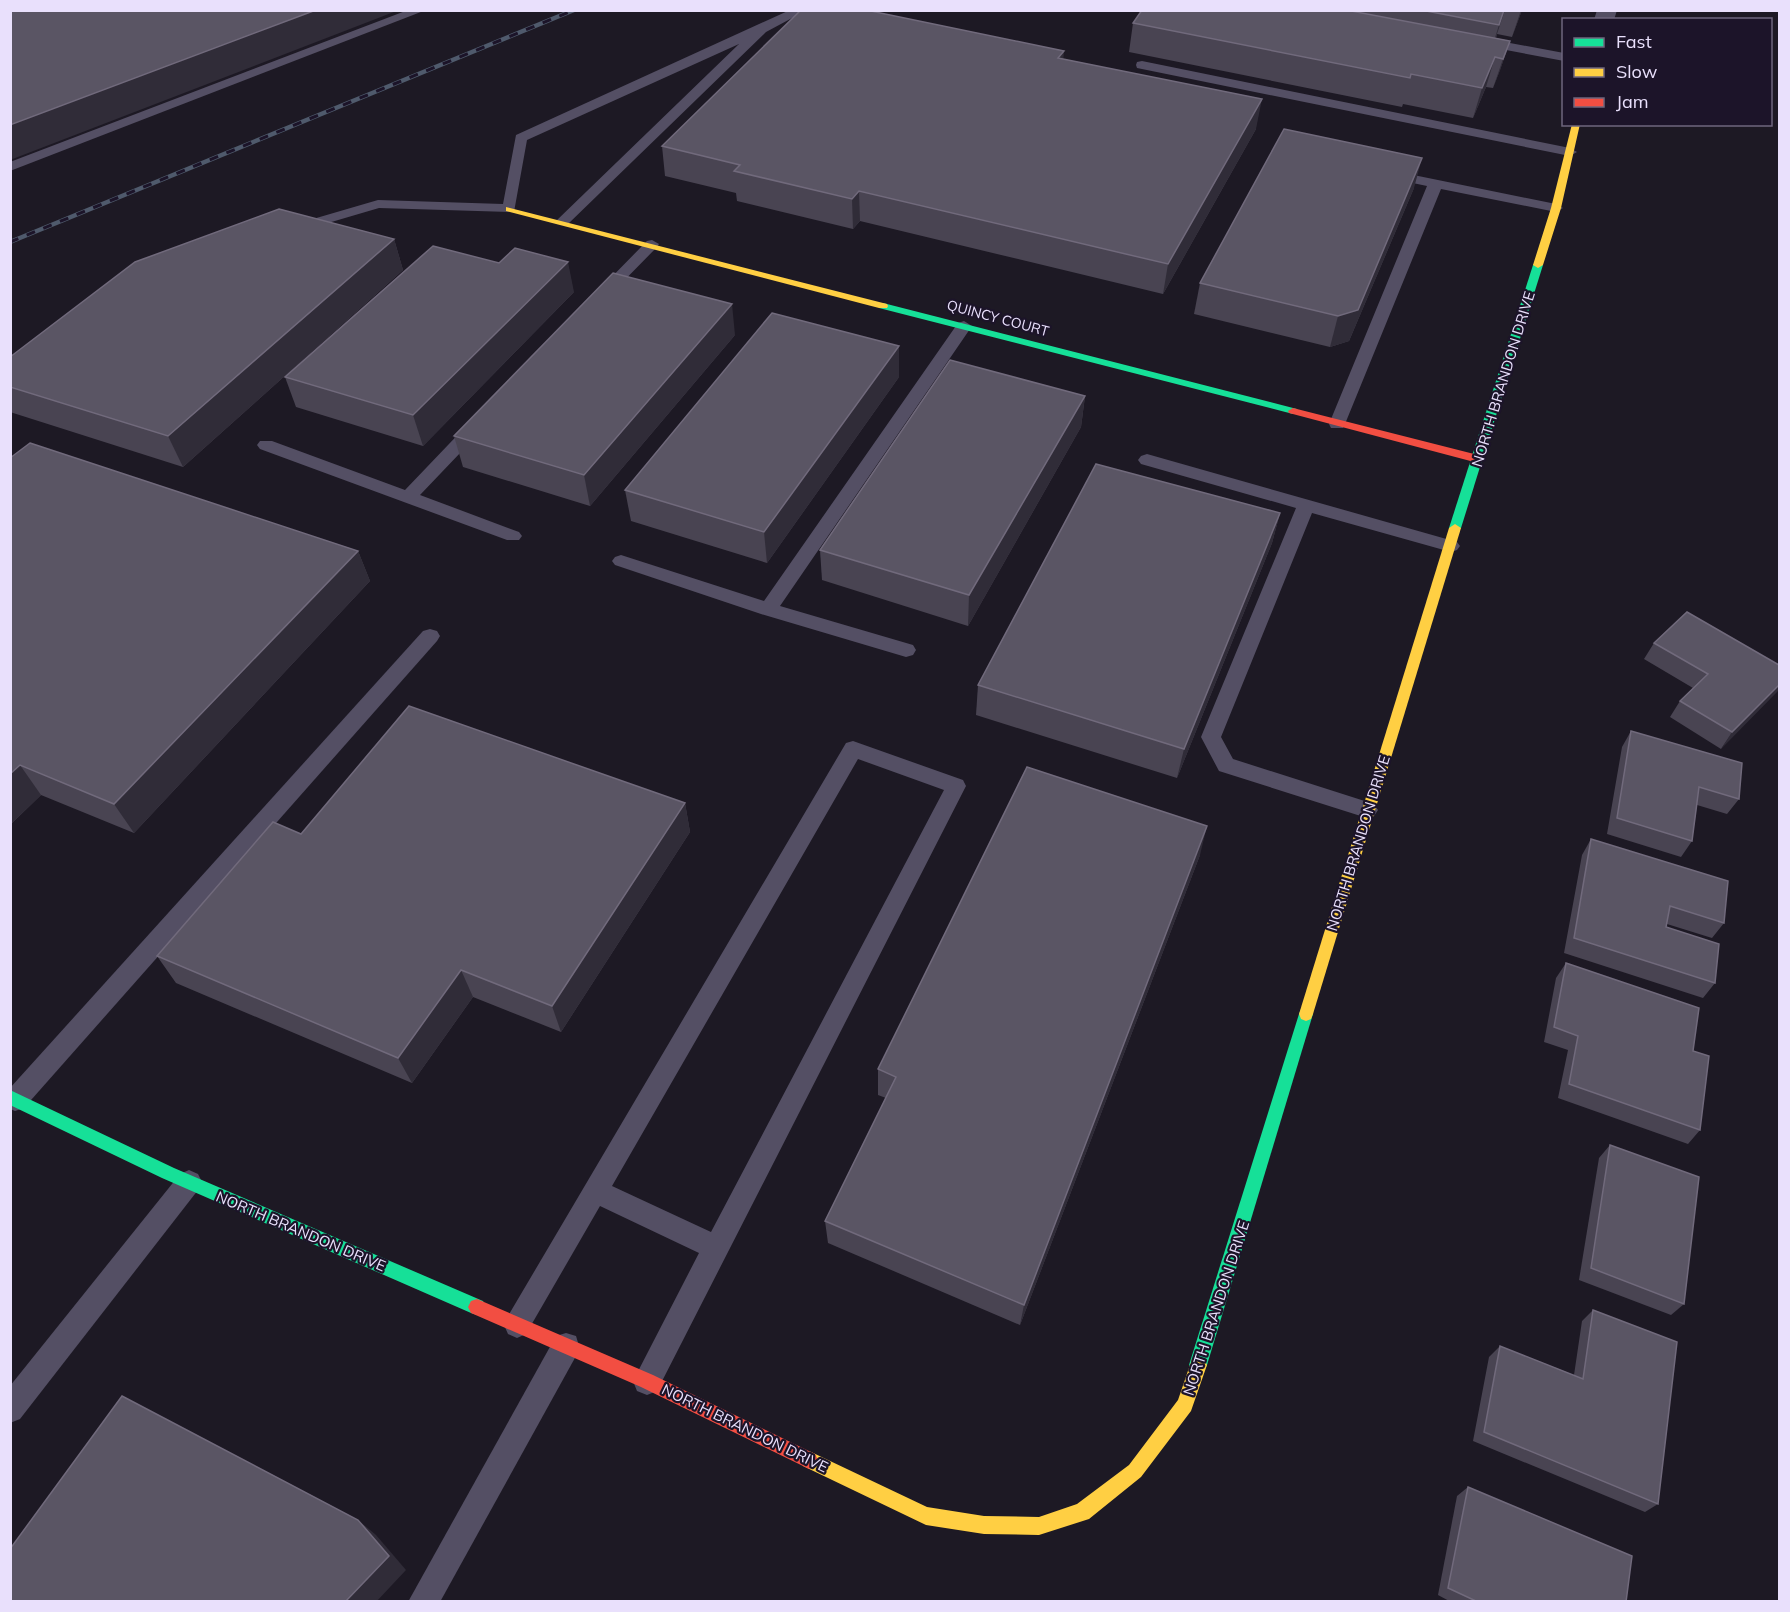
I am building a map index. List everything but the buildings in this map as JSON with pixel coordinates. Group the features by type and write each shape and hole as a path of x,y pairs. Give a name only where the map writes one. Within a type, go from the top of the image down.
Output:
{"street":[{"name":"NORTH BRANDON DRIVE","path":"13,1099 189,1182 647,1381 926,1516 984,1525 1039,1526 1082,1512 1135,1471 1185,1405 1262,1165 1368,810 1556,208 1576,126"},
{"name":"QUINCY COURT","path":"509,209 563,221 1478,459"}],"lane":[{"path":"10,167 420,10"},
{"path":"277,236 299,227 378,204 509,209 522,138 801,10"},
{"path":"563,221 762,29"},
{"path":"1494,44 1562,57"},
{"path":"1142,66 1570,152"},
{"path":"1378,171 1435,185 1556,208"},
{"path":"1337,424 1435,185"},
{"path":"587,311 652,244"},
{"path":"768,609 964,326"},
{"path":"409,496 490,412"},
{"path":"266,445 513,536"},
{"path":"1147,460 1451,546"},
{"path":"1306,506 1211,737 1226,765 1368,810"},
{"path":"621,561 768,609 906,650"},
{"path":"13,1099 430,636"},
{"path":"517,1324 852,749 956,786 647,1381"},
{"path":"10,1409 189,1182"},
{"path":"595,1191 716,1248"},
{"path":"423,1602 566,1346"}],"railway":[{"path":"10,242 574,10"}],"traffic: fast":[{"path":"1455,528 1538,265"},
{"path":"883,306 1293,411"},
{"path":"1198,1365 1306,1014"},
{"path":"10,1097 168,1173 477,1307"}],"traffic: slow":[{"path":"1538,265 1556,208 1576,126"},
{"path":"509,209 883,306"},
{"path":"1306,1014 1455,528"},
{"path":"809,1460 926,1516 984,1525 1039,1526 1082,1512 1135,1471 1185,1405 1198,1365"}],"traffic: jam":[{"path":"1293,411 1478,459"},
{"path":"477,1307 647,1381 809,1460"}]}
